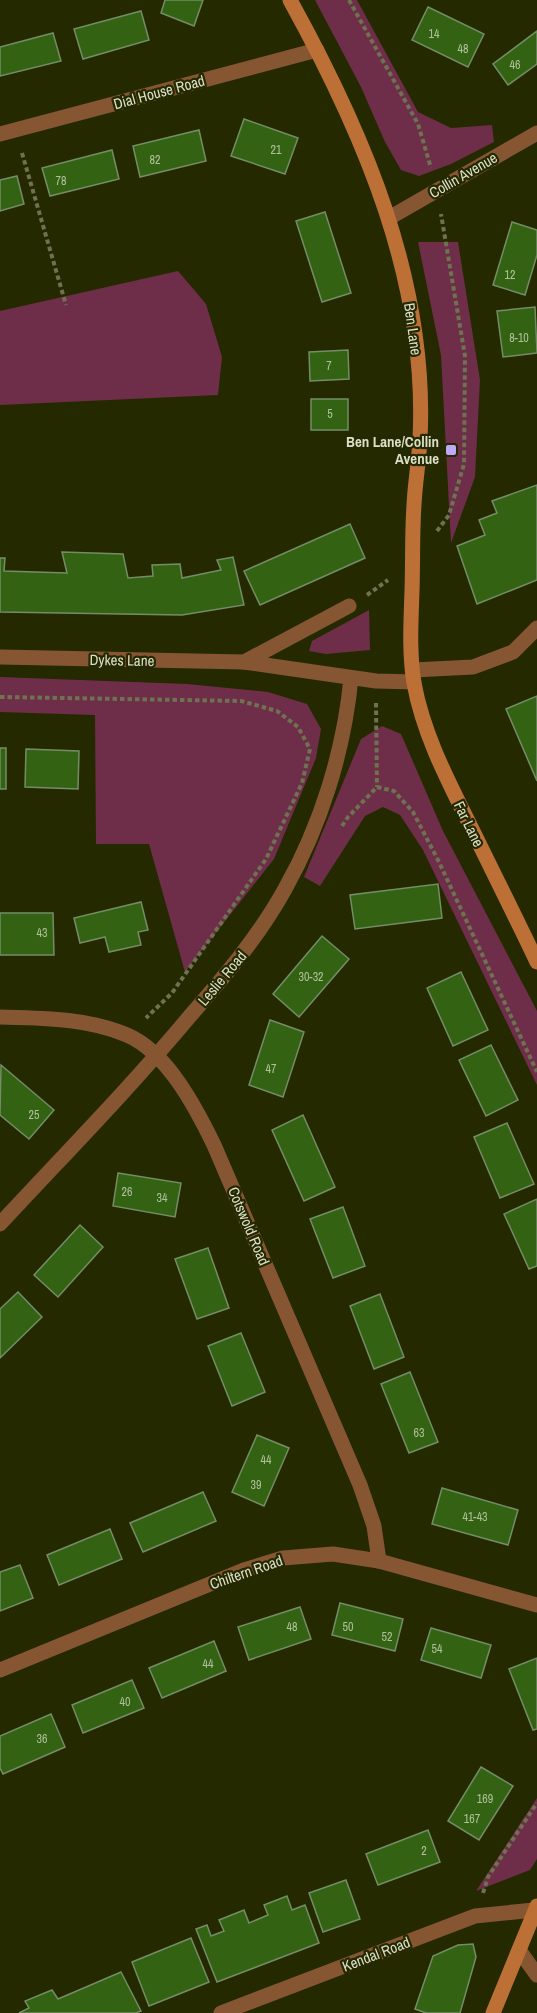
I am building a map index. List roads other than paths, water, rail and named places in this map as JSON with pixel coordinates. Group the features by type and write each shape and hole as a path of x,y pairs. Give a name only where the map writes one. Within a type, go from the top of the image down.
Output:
{"street":[{"name":"Ben Lane","path":"290,0 317,50 358,137 389,218 410,301 420,373 420,438 414,507 411,618 413,676"},
{"name":"Dial House Road","path":"0,134 317,50"},
{"name":"Collin Avenue","path":"389,218 537,133"},
{"name":"Dykes Lane","path":"244,662 348,606"},
{"name":"Dykes Lane","path":"0,657 244,662 376,681 473,667 513,652 537,628"},
{"name":"Far Lane","path":"413,676 424,723 441,766 537,962"},
{"name":"Leslie Road","path":"0,1224 156,1057 243,954 286,889 312,833 332,779 348,714 351,678"},
{"name":"Cotswold Road","path":"0,1017 47,1018 98,1026 128,1035 156,1057 176,1078 193,1103 214,1145 360,1485 374,1526 379,1561"},
{"name":"Chiltern Road","path":"0,1670 244,1570 283,1558 333,1554 379,1561 537,1605"},
{"name":"Kendal Road","path":"221,2013 475,1916 536,1908"},
{"path":"493,2013 536,1908"},
{"path":"519,1950 537,1975"}],"place":[{"name":"Ben Lane/Collin Avenue","path":"451,450"}]}
